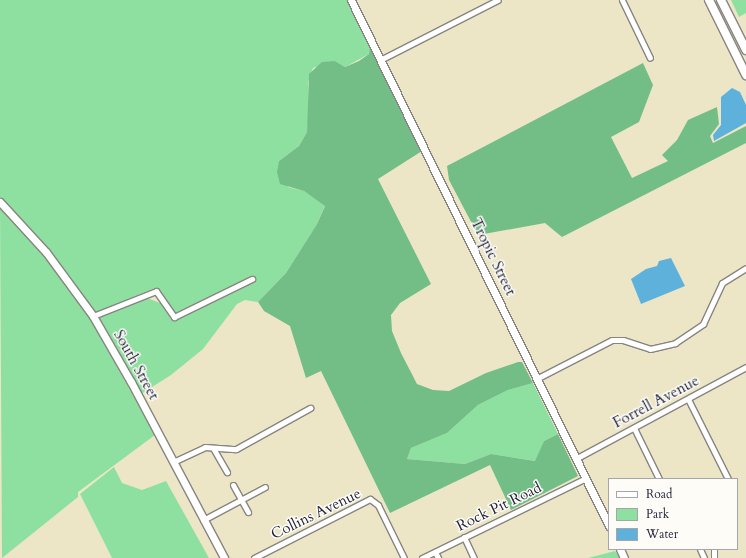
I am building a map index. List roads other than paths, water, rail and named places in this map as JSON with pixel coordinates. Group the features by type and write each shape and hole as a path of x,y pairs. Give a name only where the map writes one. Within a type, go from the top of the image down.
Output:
{"main road":[{"path":"709,0 745,72"},
{"path":"721,0 746,50"}],"street":[{"name":"Tropic Street","path":"351,0 538,378 608,524"},
{"path":"380,60 498,0"},
{"path":"622,0 650,58"},
{"name":"South Street","path":"0,202 46,252 93,316 132,382 224,558"},
{"path":"538,378 612,340 623,340 650,349 675,343 703,324 722,283 746,268"},
{"path":"93,316 156,291 174,317 252,279"},
{"name":"Forrell Avenue","path":"577,458 746,367"},
{"path":"688,399 728,478"},
{"path":"173,462 205,447 236,449 310,408"},
{"path":"634,428 659,478"},
{"path":"213,448 227,472"},
{"name":"Rock Pit Road","path":"422,558 586,478"},
{"path":"233,485 248,512"},
{"path":"203,520 265,487"},
{"name":"Collins Avenue","path":"254,558 370,500 378,505 404,558"},
{"path":"464,537 474,558"},
{"path":"435,552 438,558"}],"water":[{"path":"732,88 740,92 746,105 746,123 714,141 713,135 721,125 721,97"},
{"path":"671,258 685,286 641,304 631,279 646,269 657,266 659,261"}]}
